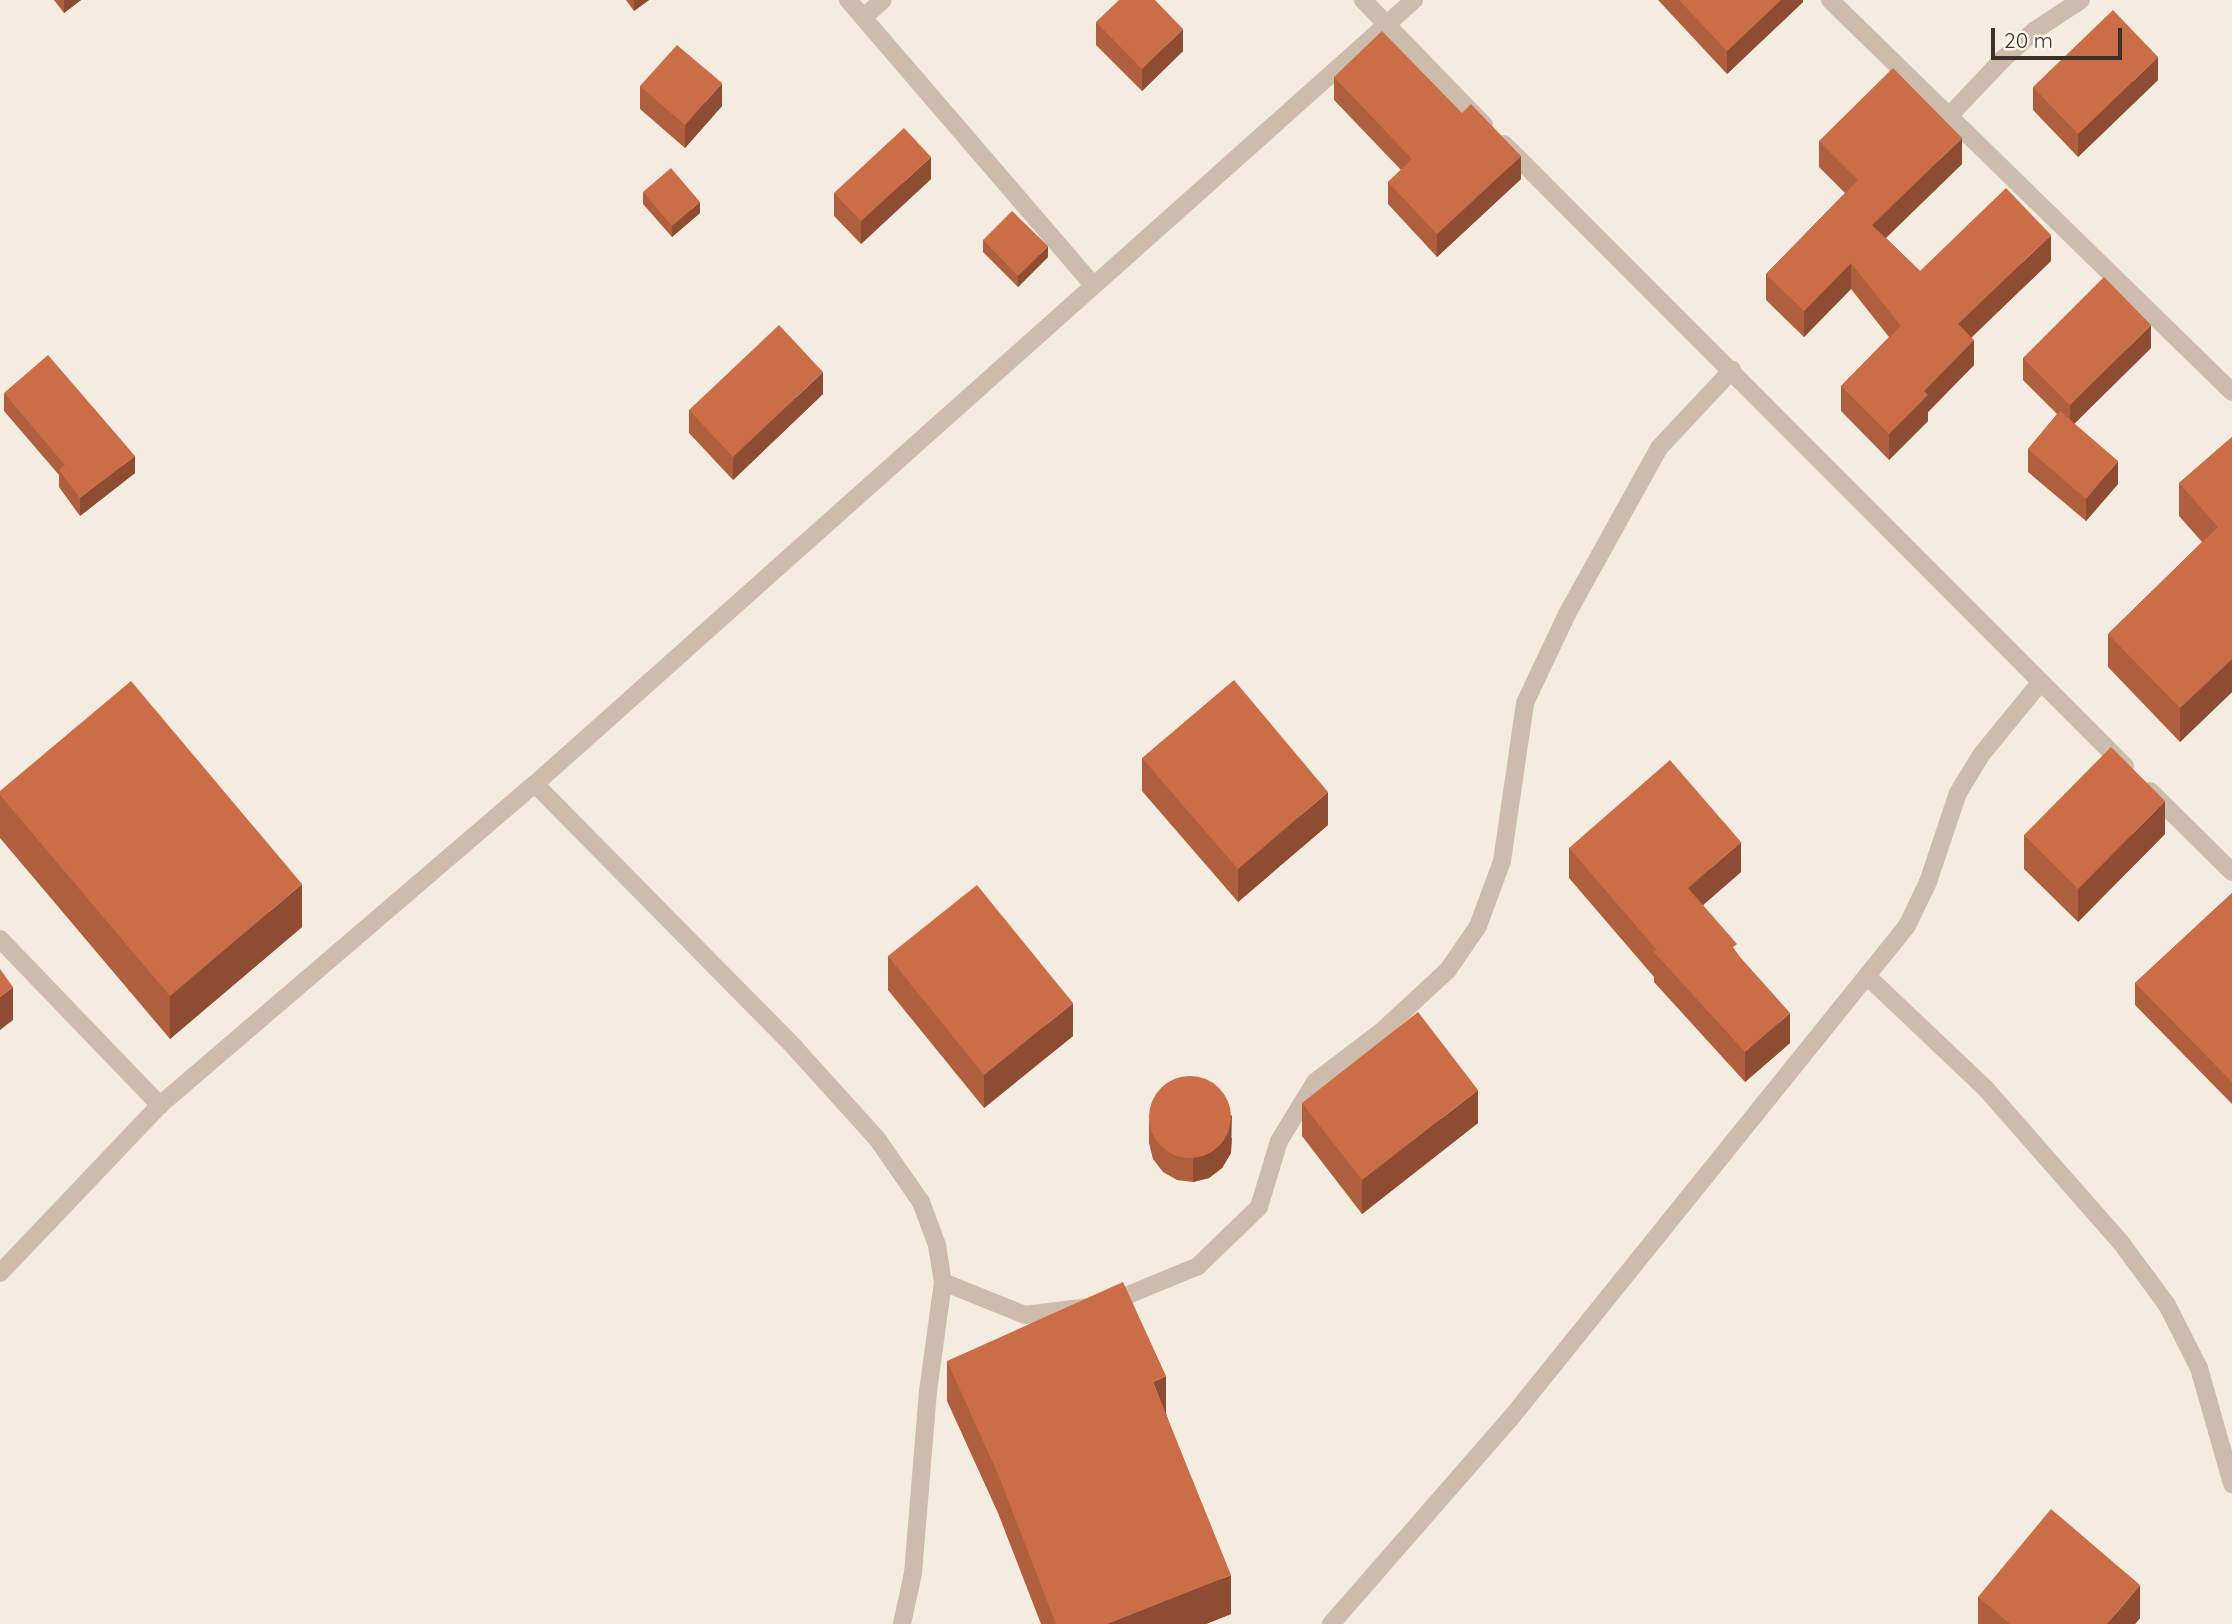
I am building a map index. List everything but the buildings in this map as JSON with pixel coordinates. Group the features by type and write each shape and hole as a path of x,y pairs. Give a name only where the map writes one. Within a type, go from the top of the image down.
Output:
{"street":[{"path":"848,0 1093,285"},
{"path":"864,17 883,0"},
{"path":"1363,0 1384,25 2232,872"},
{"path":"0,1273 160,1105 536,784 1414,0"},
{"path":"1830,0 1951,114 2232,392"},
{"path":"1951,114 2018,46 2081,0"},
{"path":"943,1282 1025,1315 1104,1305 1198,1266 1259,1206 1279,1141 1315,1082 1382,1031 1448,970 1478,926 1502,861 1525,703 1567,614 1659,448 1732,370"},
{"path":"1331,1624 1510,1419 1907,926 1928,882 1958,793 1981,755 2040,683"},
{"path":"536,784 795,1048 878,1140 921,1202 937,1245 943,1282 928,1391 913,1573 902,1624"},
{"path":"0,939 160,1105"},
{"path":"1867,976 1986,1089 2122,1244 2167,1305 2199,1368 2232,1483"}]}
